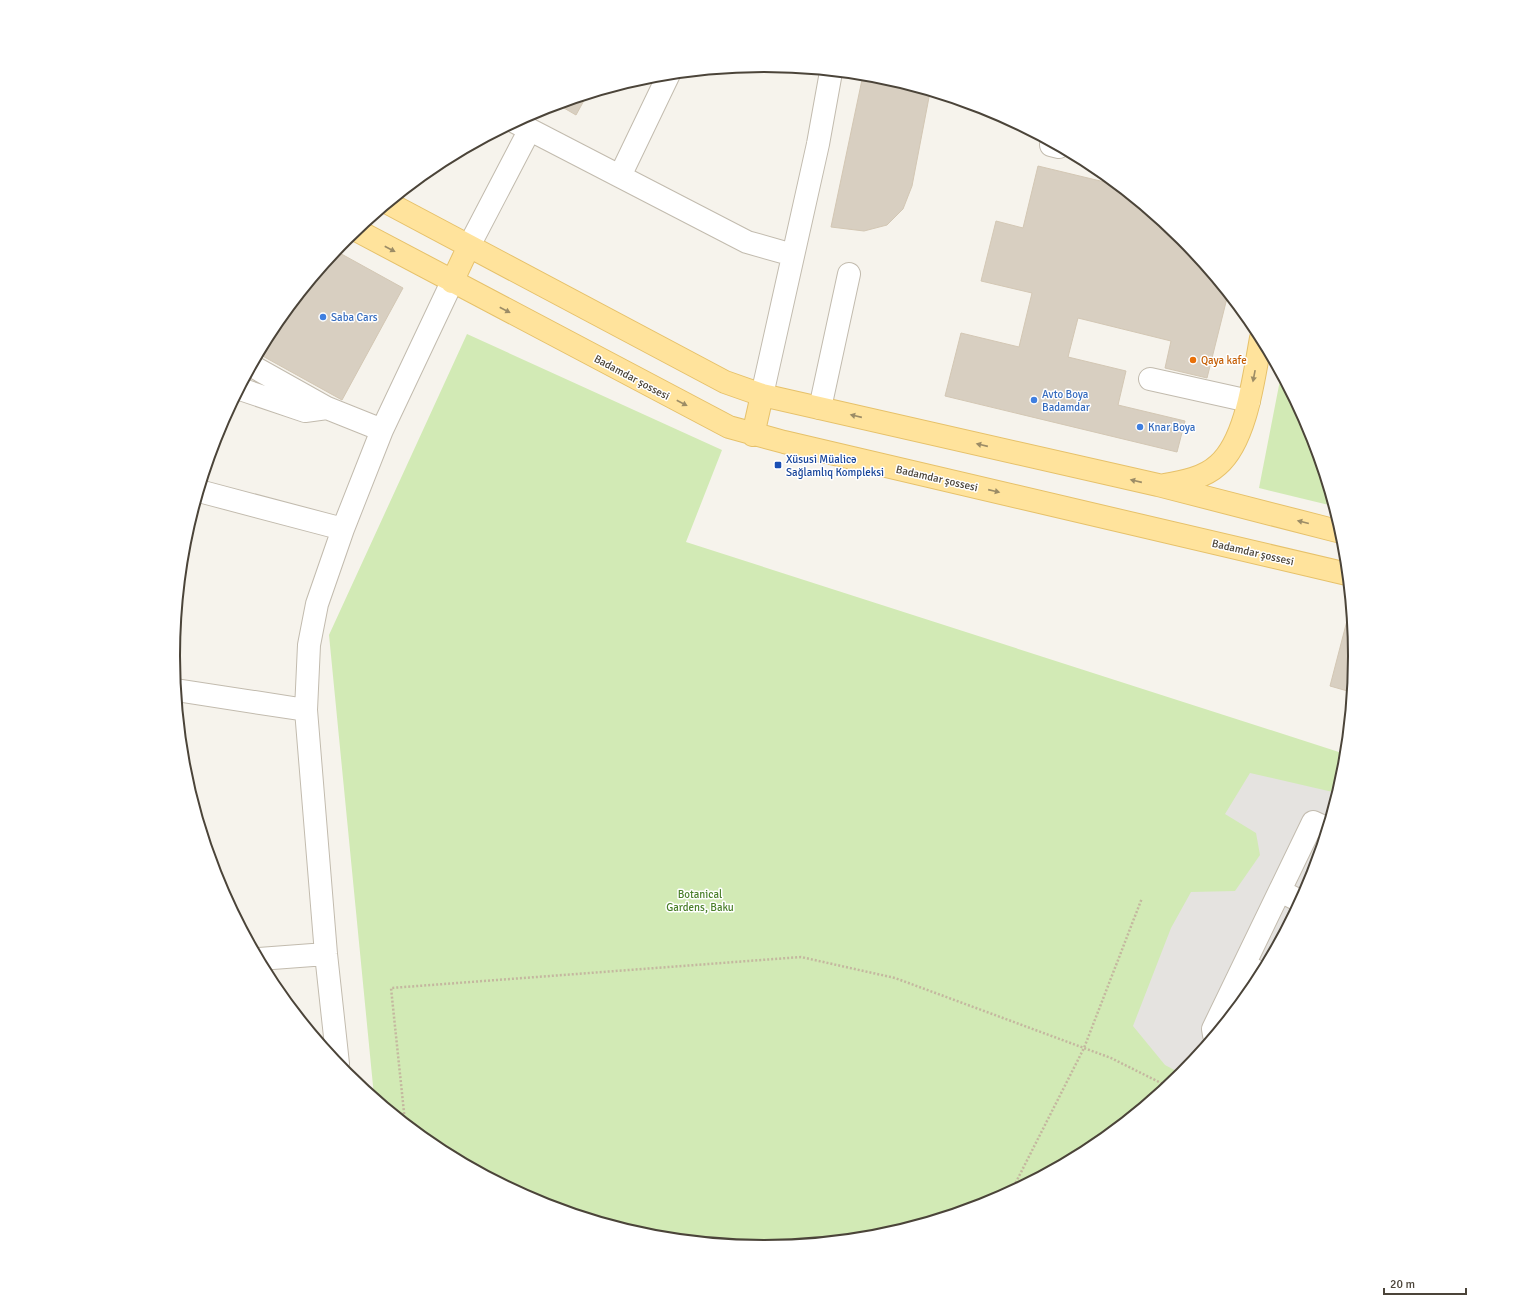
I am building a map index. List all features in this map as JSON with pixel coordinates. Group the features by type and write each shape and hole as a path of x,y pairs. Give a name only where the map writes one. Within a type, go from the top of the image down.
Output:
{"main road":[{"path":"393,206 725,382 762,395 1158,486 1334,530"},
{"name":"Badamdar şossesi","path":"362,233 729,427 753,434 1342,573"},
{"path":"452,282 469,246"},
{"path":"1158,486 1179,483 1206,474 1219,465 1230,452 1238,436 1249,401 1259,347"},
{"path":"753,434 762,395"}],"street":[{"path":"762,395 818,144 830,76"},
{"path":"620,176 666,80"},
{"path":"469,246 522,126 747,242 793,255"},
{"path":"820,408 849,274"},
{"path":"337,1054 326,954 306,710 309,645 317,604 342,529 382,430 452,282"},
{"path":"256,368 328,408 382,430"},
{"path":"1150,379 1249,401"},
{"path":"244,390 305,411 328,408"},
{"path":"204,492 342,529"},
{"path":"181,691 306,710"},
{"path":"1213,1029 1253,969 1280,891 1313,822 1322,826"},
{"path":"1280,891 1295,899"},
{"path":"265,959 326,954"}],"path":[{"path":"1016,1183 1084,1048 1142,898"},
{"path":"404,1116 391,988 801,957 895,978 1110,1058 1162,1083"}],"green space":[{"name":"Botanical Gardens, Baku","path":"467,334 722,450 686,542 1340,752 1328,807 1317,844 1304,879 1270,948 1250,980 1227,1012 1203,1041 1177,1069 1120,1119 1088,1142 1056,1162 1022,1180 987,1196 952,1209 915,1220 878,1229 802,1239 726,1239 688,1235 650,1229 576,1209 541,1196 506,1180 472,1162 440,1142 408,1119 373,1090 329,635"},
{"path":"1280,382 1304,433 1317,468 1328,505 1259,488"}],"shaded area":[{"path":"1250,773 1332,792 1317,844 1304,879 1270,948 1250,980 1227,1012 1175,1070 1165,1065 1133,1026 1171,928 1191,892 1235,891 1260,855 1256,833 1225,814"}],"building":[{"path":"862,80 929,96 912,186 903,209 887,225 864,231 831,227"},
{"path":"584,101 576,115 563,108"},
{"path":"1038,166 1105,182 1149,217 1177,243 1227,300 1207,378 1165,368 1171,341 1078,318 1068,357 1126,371 1118,405 1185,421 1177,452 945,396 961,333 1019,347 1032,293 981,281 996,221 1023,228"},
{"path":"341,254 403,288 342,400 263,356 301,300"},
{"path":"1347,620 1347,691 1330,686"}],"place":[{"name":"Saba Cars","path":"323,317"},
{"name":"Qaya kafe","path":"1193,360"},
{"name":"Avto Boya Badamdar","path":"1034,400"},
{"name":"Knar Boya","path":"1140,427"},
{"name":"Xüsusi Müalicə Sağlamlıq Kompleksi","path":"778,465"}]}
